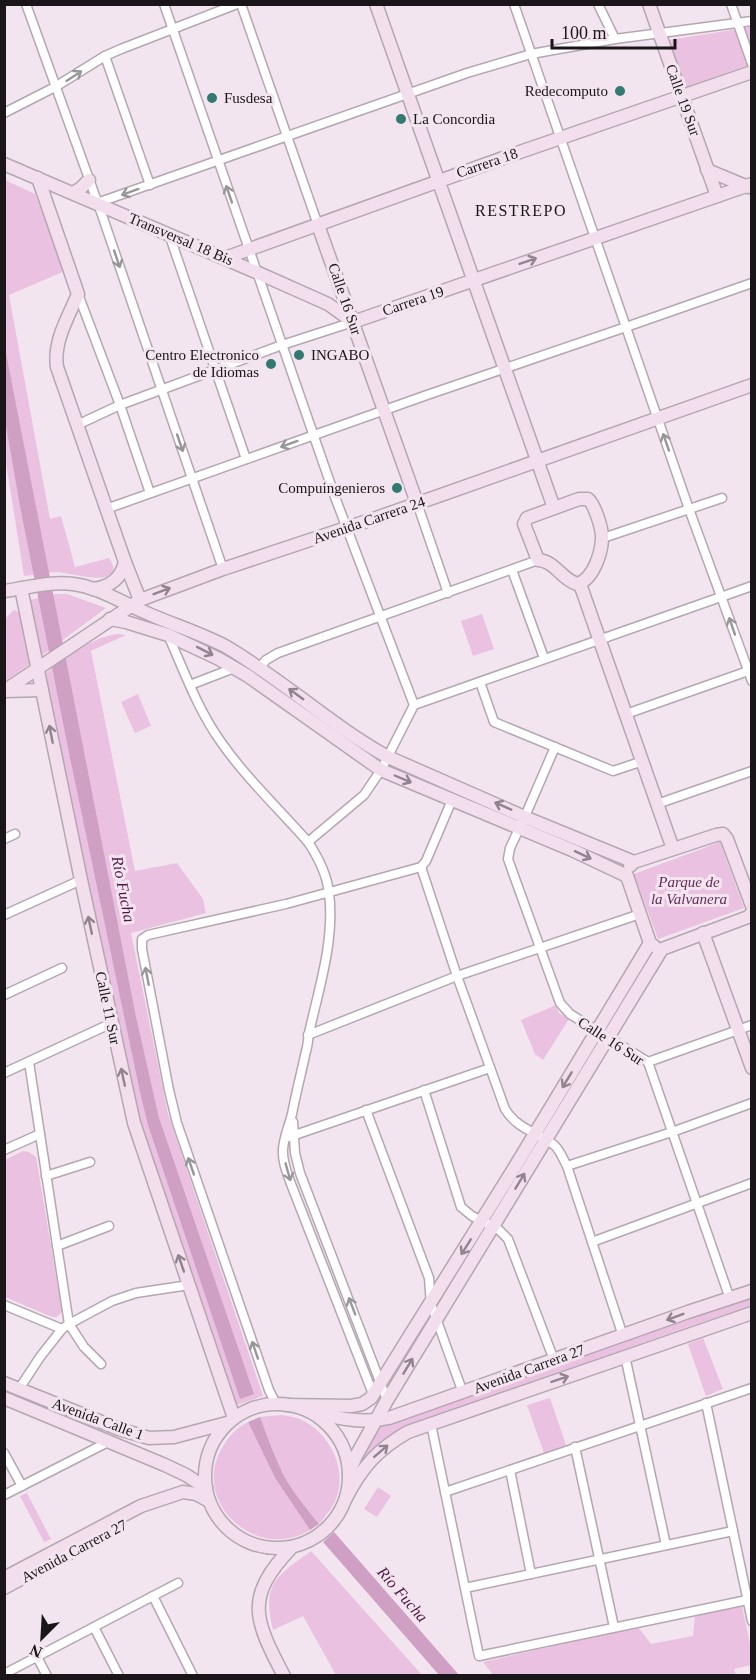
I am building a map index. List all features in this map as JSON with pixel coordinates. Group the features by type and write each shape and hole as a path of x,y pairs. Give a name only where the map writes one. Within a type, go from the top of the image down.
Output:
{"street":[{"path":"27,4 98,203 223,569"},
{"path":"164,4 313,435 414,705"},
{"path":"4,113 55,87 105,56 172,28 239,4"},
{"name":"Calle 16 Sur","path":"239,4 448,593"},
{"path":"376,4 554,508"},
{"path":"514,4 689,509 752,681"},
{"path":"598,4 615,39"},
{"name":"Calle 19 Sur","path":"648,4 717,196"},
{"path":"731,4 752,64"},
{"path":"98,203 467,73 531,54 615,39 752,21"},
{"path":"105,56 150,185"},
{"name":"Carrera 18","path":"225,258 752,72"},
{"name":"Transversal 18 Bis","path":"4,164 328,304 353,322"},
{"path":"707,170 750,186"},
{"path":"38,178 150,493"},
{"path":"48,207 52,195 81,188 89,180"},
{"name":"Carrera 19","path":"77,425 120,405 282,345 750,186"},
{"path":"169,234 246,459"},
{"path":"106,509 505,368 750,286"},
{"path":"78,294 60,338 56,361 125,562 135,603"},
{"name":"Avenida Carrera 24","path":"5,691 135,603 223,569 752,385"},
{"path":"603,538 722,498"},
{"path":"259,668 266,660 278,653 537,560 549,562 569,581 580,584 586,581 592,572 603,538 594,506 588,500 579,499 532,516 525,521 524,528 537,560"},
{"path":"93,589 110,585 121,574 125,562"},
{"path":"512,570 544,658"},
{"path":"5,592 55,583 74,584 135,603 209,638 259,668 368,746 627,876"},
{"path":"580,584 673,849"},
{"path":"308,842 364,795 381,770 414,705 752,586"},
{"name":"Calle 11 Sur","path":"21,588 42,666 42,690 134,1123 189,1285 231,1420"},
{"path":"110,619 168,635 202,650 234,668 381,770 452,800 634,862"},
{"path":"168,635 190,685 227,752 308,842 324,873 329,892 329,923 323,973 308,1035 292,1115 290,1137 300,1173 377,1389 387,1400"},
{"path":"190,685 234,668"},
{"path":"626,714 750,671"},
{"path":"480,682 494,722 614,771 642,761"},
{"path":"5,691 42,690"},
{"path":"313,723 321,712"},
{"path":"522,823 555,747"},
{"path":"657,804 752,771"},
{"path":"452,800 426,861 421,867 286,904 148,935 142,939 142,950 177,1123 269,1390 281,1404 303,1409 317,1416 330,1427 340,1440 349,1472 346,1498 337,1517 314,1539 292,1547 275,1548 259,1546 229,1530 209,1501 206,1488 205,1468 209,1451 217,1436 231,1420 259,1406 281,1404 351,1406 367,1402 444,1282 487,1223"},
{"name":"Calle 16 Sur","path":"522,823 508,856 560,1003 563,1008 648,1062 730,1299"},
{"path":"4,839 15,834"},
{"path":"662,949 650,943 627,876 634,862 723,834 728,839 747,877 752,906"},
{"path":"421,867 505,1109 520,1126 559,1150 567,1166 623,1336"},
{"path":"4,915 81,880"},
{"path":"308,1035 457,976 640,914"},
{"path":"602,1034 662,949 752,914"},
{"path":"739,920 752,925"},
{"path":"703,933 752,1068"},
{"path":"349,1472 375,1421 436,1319 487,1223 602,1034 650,943"},
{"path":"4,995 62,968"},
{"path":"4,1073 112,1023"},
{"path":"648,1062 752,1025"},
{"path":"29,1062 57,1246 65,1327"},
{"path":"290,1137 490,1068"},
{"path":"424,1090 461,1207 508,1239 554,1360"},
{"path":"567,1166 752,1103"},
{"path":"366,1110 429,1278 431,1304 463,1393"},
{"path":"4,1150 40,1134"},
{"path":"46,1176 90,1162"},
{"path":"592,1242 752,1183"},
{"path":"57,1246 109,1226"},
{"path":"429,1278 444,1282"},
{"path":"19,1389 40,1357 65,1327 112,1301 136,1293 189,1285"},
{"name":"Avenida Carrera 27","path":"303,1409 356,1421 375,1421 402,1414 752,1291"},
{"path":"4,1305 65,1327 101,1364"},
{"name":"Avenida Carrera 27","path":"346,1498 365,1467 383,1448 408,1432 752,1313"},
{"path":"625,1356 666,1545"},
{"name":"Avenida Calle 1","path":"4,1383 119,1429 149,1438 174,1437 231,1420"},
{"path":"445,1492 752,1388"},
{"name":"Avenida Calle 1","path":"4,1398 178,1471 206,1488"},
{"path":"706,1403 752,1621"},
{"path":"431,1424 479,1656 749,1599"},
{"path":"4,1495 110,1441"},
{"path":"575,1447 614,1627"},
{"path":"4,1453 22,1486"},
{"path":"510,1470 531,1574"},
{"name":"Avenida Carrera 27","path":"4,1578 141,1506 183,1492 189,1492 209,1501"},
{"name":"Avenida Carrera 27","path":"4,1588 145,1513 173,1495"},
{"path":"465,1588 732,1531"},
{"path":"284,1676 261,1629 259,1600 268,1575 292,1547"},
{"path":"4,1674 178,1583"},
{"path":"153,1596 193,1676"},
{"path":"94,1627 119,1676"},
{"path":"37,1657 47,1676"}],"green space":[{"path":"751,27 751,64 685,88 669,40"},
{"path":"5,180 35,194 65,271 9,295 50,519 61,516 75,567 109,558 114,568 112,574 106,577 86,577 58,572 24,576 5,457"},
{"path":"55,594 67,594 106,608 41,656 30,600"},
{"path":"14,610 21,613 31,663 5,681 5,622"},
{"path":"482,614 494,649 473,656 461,621"},
{"path":"119,634 126,635 91,651 135,871 177,863 203,899 206,913 131,933 168,1114 263,1396 234,1406 142,1135 91,912 46,673 90,643"},
{"path":"138,694 151,726 135,733 121,702"},
{"name":"Parque de la Valvanera","path":"720,842 744,908 658,939 634,874"},
{"path":"556,1005 559,1013 569,1019 543,1060 535,1054 521,1020"},
{"path":"23,1151 36,1157 62,1312 57,1317 5,1297 5,1160"},
{"path":"751,1297 751,1306 411,1424 398,1431 362,1461 359,1459 377,1425 410,1418 613,1344"},
{"path":"703,1338 723,1389 706,1396 688,1344"},
{"path":"550,1398 566,1445 544,1453 527,1405"},
{"path":"281,1415 304,1421 315,1428 324,1437 336,1459 339,1472 337,1497 319,1524 295,1494 283,1474 260,1417"},
{"path":"248,1422 275,1478 310,1530 290,1538 269,1539 250,1533 234,1522 222,1506 215,1488 214,1468 227,1440"},
{"path":"378,1487 391,1496 377,1517 364,1509"},
{"path":"27,1493 51,1539 44,1542 20,1496"},
{"path":"311,1551 422,1675 336,1675 303,1616 273,1630 269,1602 274,1583 288,1568"},
{"path":"742,1606 751,1649 751,1665 734,1669 736,1675 493,1675 483,1662 638,1627 651,1644 693,1636 695,1615"}],"shaded area":[{"path":"4,343 136,1017 159,1118 254,1394 240,1399 148,1125 140,1092 20,506 5,420"},
{"path":"260,1417 283,1474 295,1494 319,1524 310,1530 275,1478 248,1422"},
{"path":"334,1532 459,1675 439,1675 323,1542"}],"place":[{"name":"Redecomputo","path":"620,91"},
{"name":"Fusdesa","path":"212,98"},
{"name":"La Concordia","path":"401,119"},
{"name":"INGABO","path":"299,355"},
{"name":"Centro Electronico de Idiomas","path":"271,364"},
{"name":"Compuingenieros","path":"397,488"}],"district":[{"name":"RESTREPO","path":"521,210"}],"water label":[{"name":"Río Fucha","path":"124,889"},
{"name":"Río Fucha","path":"403,1594"}]}
